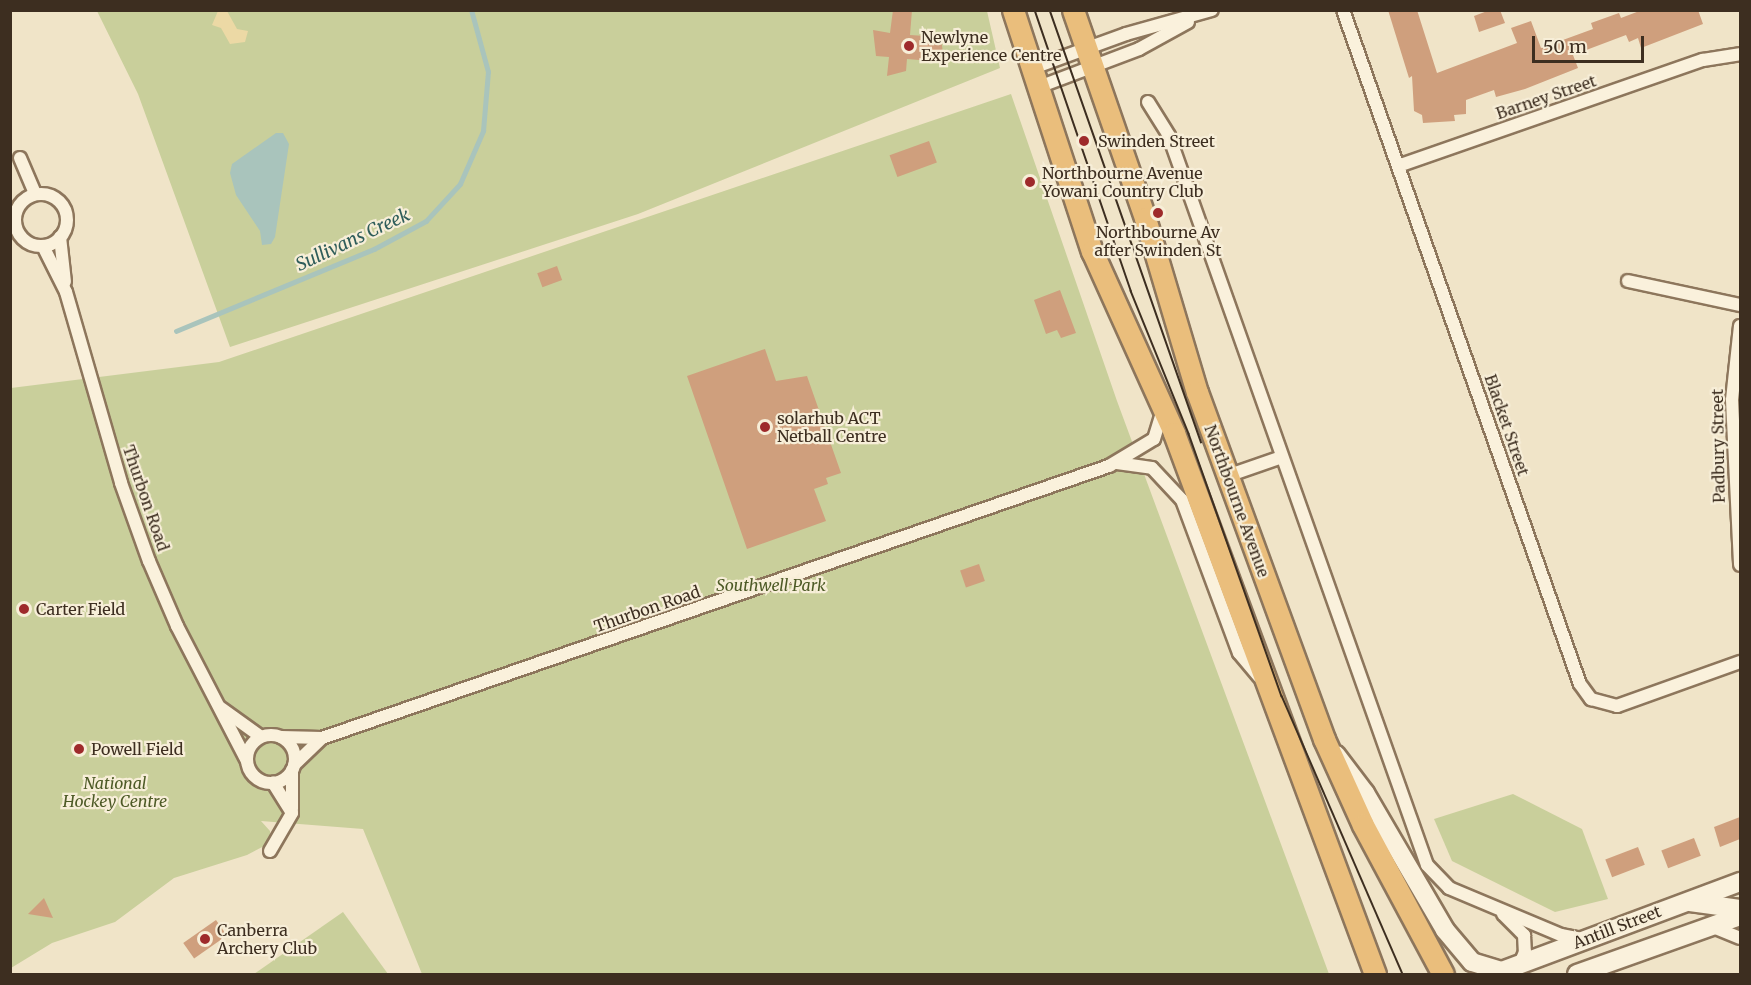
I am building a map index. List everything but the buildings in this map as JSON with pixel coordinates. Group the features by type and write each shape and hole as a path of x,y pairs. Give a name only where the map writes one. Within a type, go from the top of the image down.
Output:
{"highway":[{"path":"1013,10 1033,79 1092,251 1162,405 1375,975"},
{"name":"Northbourne Avenue","path":"1072,10 1227,476 1324,739 1363,825 1443,975"}],"main road":[{"path":"1324,739 1365,793 1445,930 1472,962 1498,973"},
{"name":"Antill Street","path":"1498,973 1740,882"},
{"path":"1685,901 1740,909"},
{"name":"Antill Street","path":"1577,975 1740,916"}],"street":[{"name":"Blacket Street","path":"1343,10 1580,684 1591,699 1617,706 1740,662"},
{"path":"1033,79 1208,12"},
{"path":"1033,79 1089,58 1139,49 1208,12"},
{"name":"Barney Street","path":"1398,166 1703,60 1740,54"},
{"path":"1148,102 1169,136 1424,859 1439,881 1498,910 1584,940"},
{"path":"21,158 35,194"},
{"path":"10,241 24,240 43,246 60,237 66,222 63,207 51,196 35,194 22,202 13,219 24,240"},
{"name":"Thurbon Road","path":"60,237 66,292"},
{"name":"Thurbon Road","path":"43,246 66,292 137,528 177,626 253,775 273,783 292,809"},
{"path":"1628,281 1740,304"},
{"name":"Padbury Street","path":"1740,326 1732,431 1740,564"},
{"name":"Thurbon Road","path":"218,705 261,737 322,738 1117,463 1158,434 1162,405"},
{"path":"1227,476 1282,457"},
{"name":"Thurbon Road","path":"1117,463 1150,467 1167,481 1187,509 1239,653 1265,684"},
{"path":"247,760 252,744 261,737"},
{"path":"270,851 292,809 294,750 280,737"},
{"name":"Thurbon Road","path":"273,783 322,738"},
{"path":"1498,910 1524,935 1525,952 1520,964"},
{"path":"1713,927 1740,938"}],"green space":[{"path":"97,11 987,11 1000,68 638,214 230,347 138,94"},
{"name":"Southwell Park","path":"1011,94 1117,401 1329,974 422,974 363,829 261,821 270,831 270,843 247,855 174,878 115,922 52,943 11,968 11,388 219,362"},
{"path":"1513,794 1582,829 1608,899 1555,912 1452,861 1434,819"},
{"path":"343,912 388,974 254,974"}],"sand":[{"path":"218,11 227,11 237,29 248,31 245,42 230,44 221,28 212,25"}],"water":[{"path":"276,133 283,133 289,144 275,237 271,244 262,245 260,231 236,195 230,173 232,164"}],"waterway":[{"name":"Sullivans Creek","path":"176,331 374,249 426,221 460,184 483,131 488,72 471,10"}],"tram line":[{"path":"1035,10 1131,291 1189,434 1282,696 1403,974"},
{"path":"1050,10 1201,442"}],"place":[{"name":"Newlyne Experience Centre","path":"909,46"},
{"name":"Swinden Street","path":"1084,141"},
{"name":"Northbourne Avenue Yowani Country Club","path":"1030,182"},
{"name":"Northbourne Av after Swinden St","path":"1158,213"},
{"name":"solarhub ACT Netball Centre","path":"765,427"},
{"name":"Carter Field","path":"24,609"},
{"name":"Powell Field","path":"79,749"},
{"name":"Canberra Archery Club","path":"205,939"}],"park label":[{"name":"National Hockey Centre","path":"115,792"}]}
